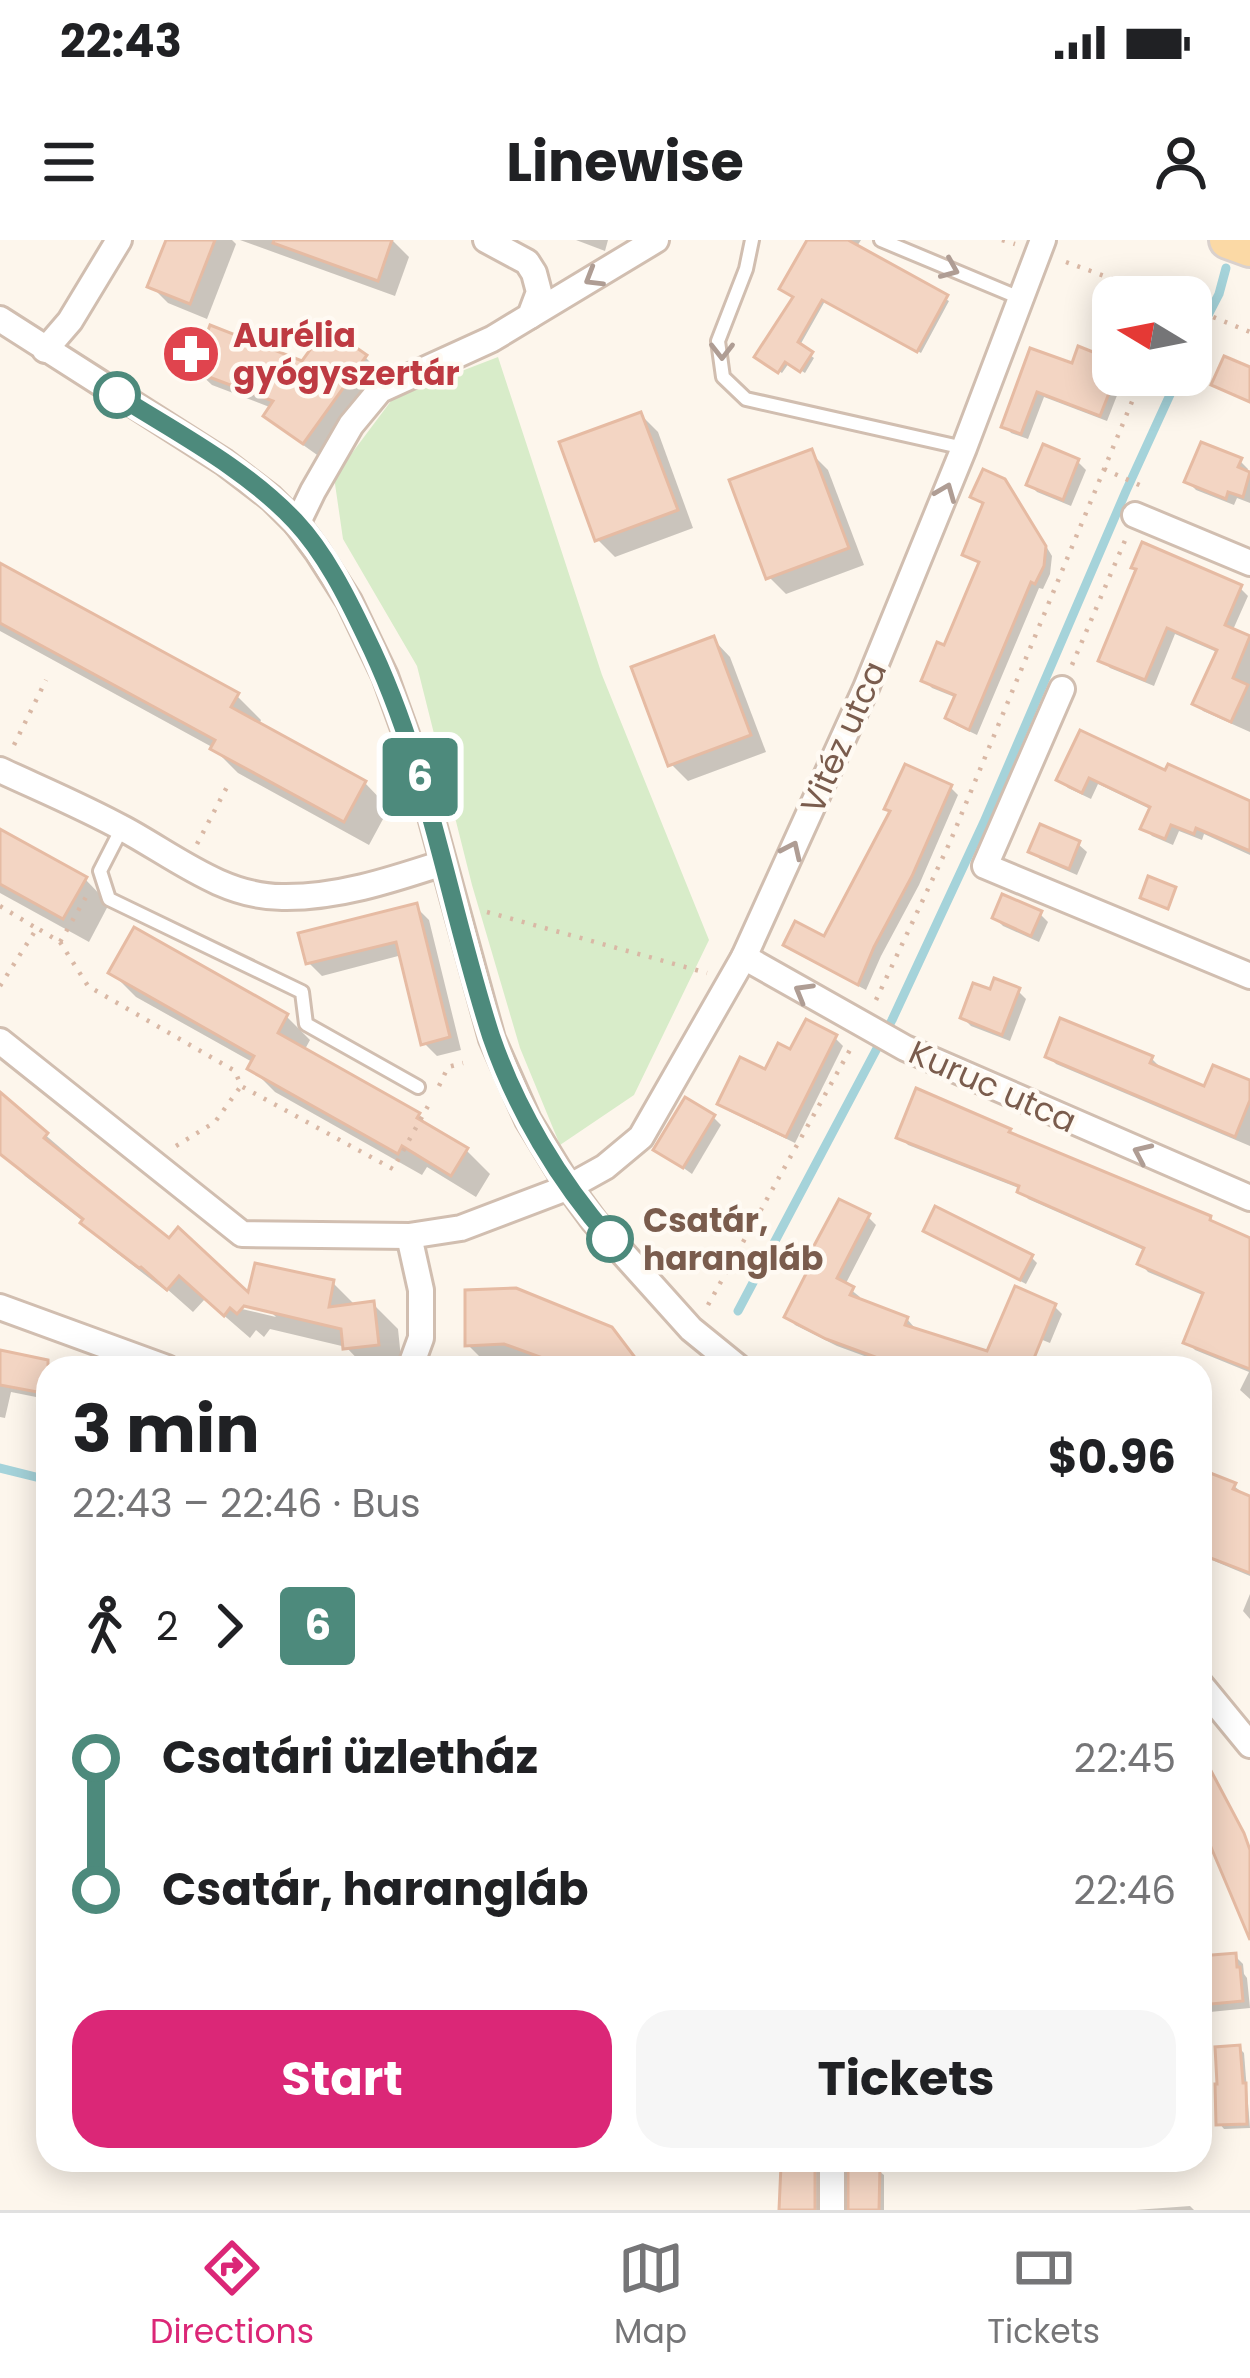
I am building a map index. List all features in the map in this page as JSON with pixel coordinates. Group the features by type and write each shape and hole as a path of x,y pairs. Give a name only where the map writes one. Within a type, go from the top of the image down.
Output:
{"main road":[{"path":"1228,240 1250,248"}],"street":[{"path":"45,350 70,321 119,240"},
{"path":"486,240 527,262 534,273 539,292 530,316"},
{"path":"298,524 351,425 380,390 492,339 656,240"},
{"name":"Vitéz utca","path":"0,1041 242,1234 409,1236 461,1228 590,1178 641,1137 744,957 844,738 964,448 1041,246"},
{"path":"0,319 224,462 298,524 349,601 386,676 416,762 492,1039 528,1120 594,1221 691,1329 725,1356"},
{"path":"1135,515 1250,563"},
{"path":"1062,689 985,866 1250,976"},
{"path":"0,770 122,827 212,880 249,894 283,898 359,889 443,863"},
{"name":"Kuruc utca","path":"744,957 905,1048 1250,1198"},
{"path":"409,1236 421,1290 421,1338 414,1356"},
{"path":"0,1307 134,1356"},
{"path":"1212,1699 1250,1745"},
{"path":"832,2172 832,2210"}],"lane":[{"path":"752,240 718,341 723,377 746,399 964,448"},
{"path":"880,240 1020,298"},
{"path":"122,827 100,871 109,899 302,992 306,1024 418,1087"}],"path":[{"path":"1002,240 1041,246 1112,276"},
{"path":"1212,317 1250,332"},
{"path":"691,1329 713,1299 862,1026 950,842 1134,396"},
{"path":"1062,689 1147,487 1104,469"},
{"path":"0,770 46,680"},
{"path":"187,865 229,783"},
{"path":"60,942 100,871"},
{"path":"454,902 730,980"},
{"path":"0,906 60,942 88,986 235,1071 241,1086 393,1169 448,1067 464,1063"},
{"path":"0,986 37,928"},
{"path":"153,1161 214,1122 241,1086"}],"green space":[{"path":"498,357 602,675 709,940 634,1095 560,1145 520,1048 472,885 417,666 343,539 334,477 394,397"}],"building":[{"path":"166,240 215,240 190,304 147,287"},
{"path":"274,240 392,240 378,281"},
{"path":"807,240 848,240 948,295 917,352 822,300 798,342 813,352 800,372 785,362 778,373 754,357 793,297 779,289"},
{"path":"210,325 302,361 320,336 328,341 334,332 367,355 303,444 263,416 273,401 193,371"},
{"path":"1078,346 1092,352 1092,396 1108,396 1100,416 1037,392 1021,434 1001,427 1030,348 1072,363"},
{"path":"1224,356 1250,367 1250,402 1212,385"},
{"path":"641,412 678,510 595,541 559,442"},
{"path":"1201,442 1242,458 1238,467 1250,472 1243,497 1228,492 1226,499 1184,482"},
{"path":"1043,444 1079,459 1063,500 1026,485"},
{"path":"812,449 849,548 766,579 729,480"},
{"path":"983,469 1005,479 1046,546 1044,566 1035,584 1031,582 969,730 945,718 955,695 921,681 937,642 944,645 979,562 962,555 983,503 970,497"},
{"path":"1142,542 1242,585 1225,625 1250,636 1233,678 1248,685 1231,722 1192,704 1217,650 1167,628 1145,680 1098,661 1136,569 1131,568"},
{"path":"0,563 239,693 231,707 366,781 344,822 210,749 215,740 0,623"},
{"path":"714,636 751,735 668,766 631,667"},
{"path":"1080,730 1165,770 1168,764 1250,801 1250,851 1196,828 1194,834 1171,825 1165,839 1140,829 1150,807 1089,778 1082,793 1056,780"},
{"path":"905,764 952,785 858,985 783,945 795,921 824,936 890,811 884,809"},
{"path":"1040,824 1080,841 1069,869 1028,852"},
{"path":"0,829 87,877 63,919 0,884"},
{"path":"1148,876 1176,887 1168,909 1140,898"},
{"path":"1002,894 1042,911 1031,936 992,918"},
{"path":"417,903 450,1037 421,1045 396,942 306,964 298,933"},
{"path":"134,927 288,1014 278,1033 420,1113 417,1118 468,1148 451,1176 402,1146 398,1154 247,1069 254,1056 108,973"},
{"path":"994,978 1020,988 1002,1035 960,1018 973,983 990,989"},
{"path":"1060,1018 1153,1056 1150,1063 1204,1086 1213,1065 1250,1080 1250,1100 1235,1137 1045,1057"},
{"path":"806,1019 837,1035 786,1137 717,1104 740,1057 765,1069 778,1043 790,1049"},
{"path":"916,1088 1211,1216 1210,1220 1250,1238 1250,1369 1183,1343 1203,1293 1137,1264 1144,1248 1017,1192 1019,1186 896,1138"},
{"path":"0,1092 48,1133 44,1138 169,1238 178,1227 248,1292 255,1263 334,1280 329,1307 374,1301 379,1345 343,1349 341,1329 244,1306 237,1314 230,1308 224,1316 179,1276 167,1290 0,1154"},
{"path":"685,1097 715,1115 683,1168 653,1150"},
{"path":"839,1199 870,1214 837,1278 854,1287 850,1295 908,1317 905,1325 987,1351 1015,1286 1056,1304 1035,1356 872,1356 784,1317 814,1258 809,1255"},
{"path":"935,1206 1033,1255 1020,1280 923,1231"},
{"path":"516,1288 612,1327 634,1356 537,1356 504,1344 465,1346 465,1290"},
{"path":"0,1350 36,1358 36,1392 0,1385"},
{"path":"1212,1474 1236,1483 1233,1489 1250,1496 1250,1573 1212,1559"},
{"path":"1212,1773 1250,1850 1250,1940 1212,1850"},
{"path":"1236,1953 1243,2001 1212,2004 1212,1955"},
{"path":"1240,2045 1247,2124 1216,2125 1215,2047"},
{"path":"781,2172 815,2172 815,2210 779,2210"},
{"path":"848,2172 880,2172 879,2210 848,2210"}],"waterway":[{"path":"1212,308 1226,268"},
{"path":"738,1311 892,1020 984,822 1169,396"},
{"path":"0,1468 36,1477"}],"bus line":[{"name":"6","path":"117,395 224,462 271,498 298,524 349,601 386,676 416,762 492,1039 528,1120 569,1187 610,1239"}],"place":[{"name":"Aurélia gyógyszertár","path":"191,354"},
{"name":"Csatár, harangláb","path":"610,1239"}]}
